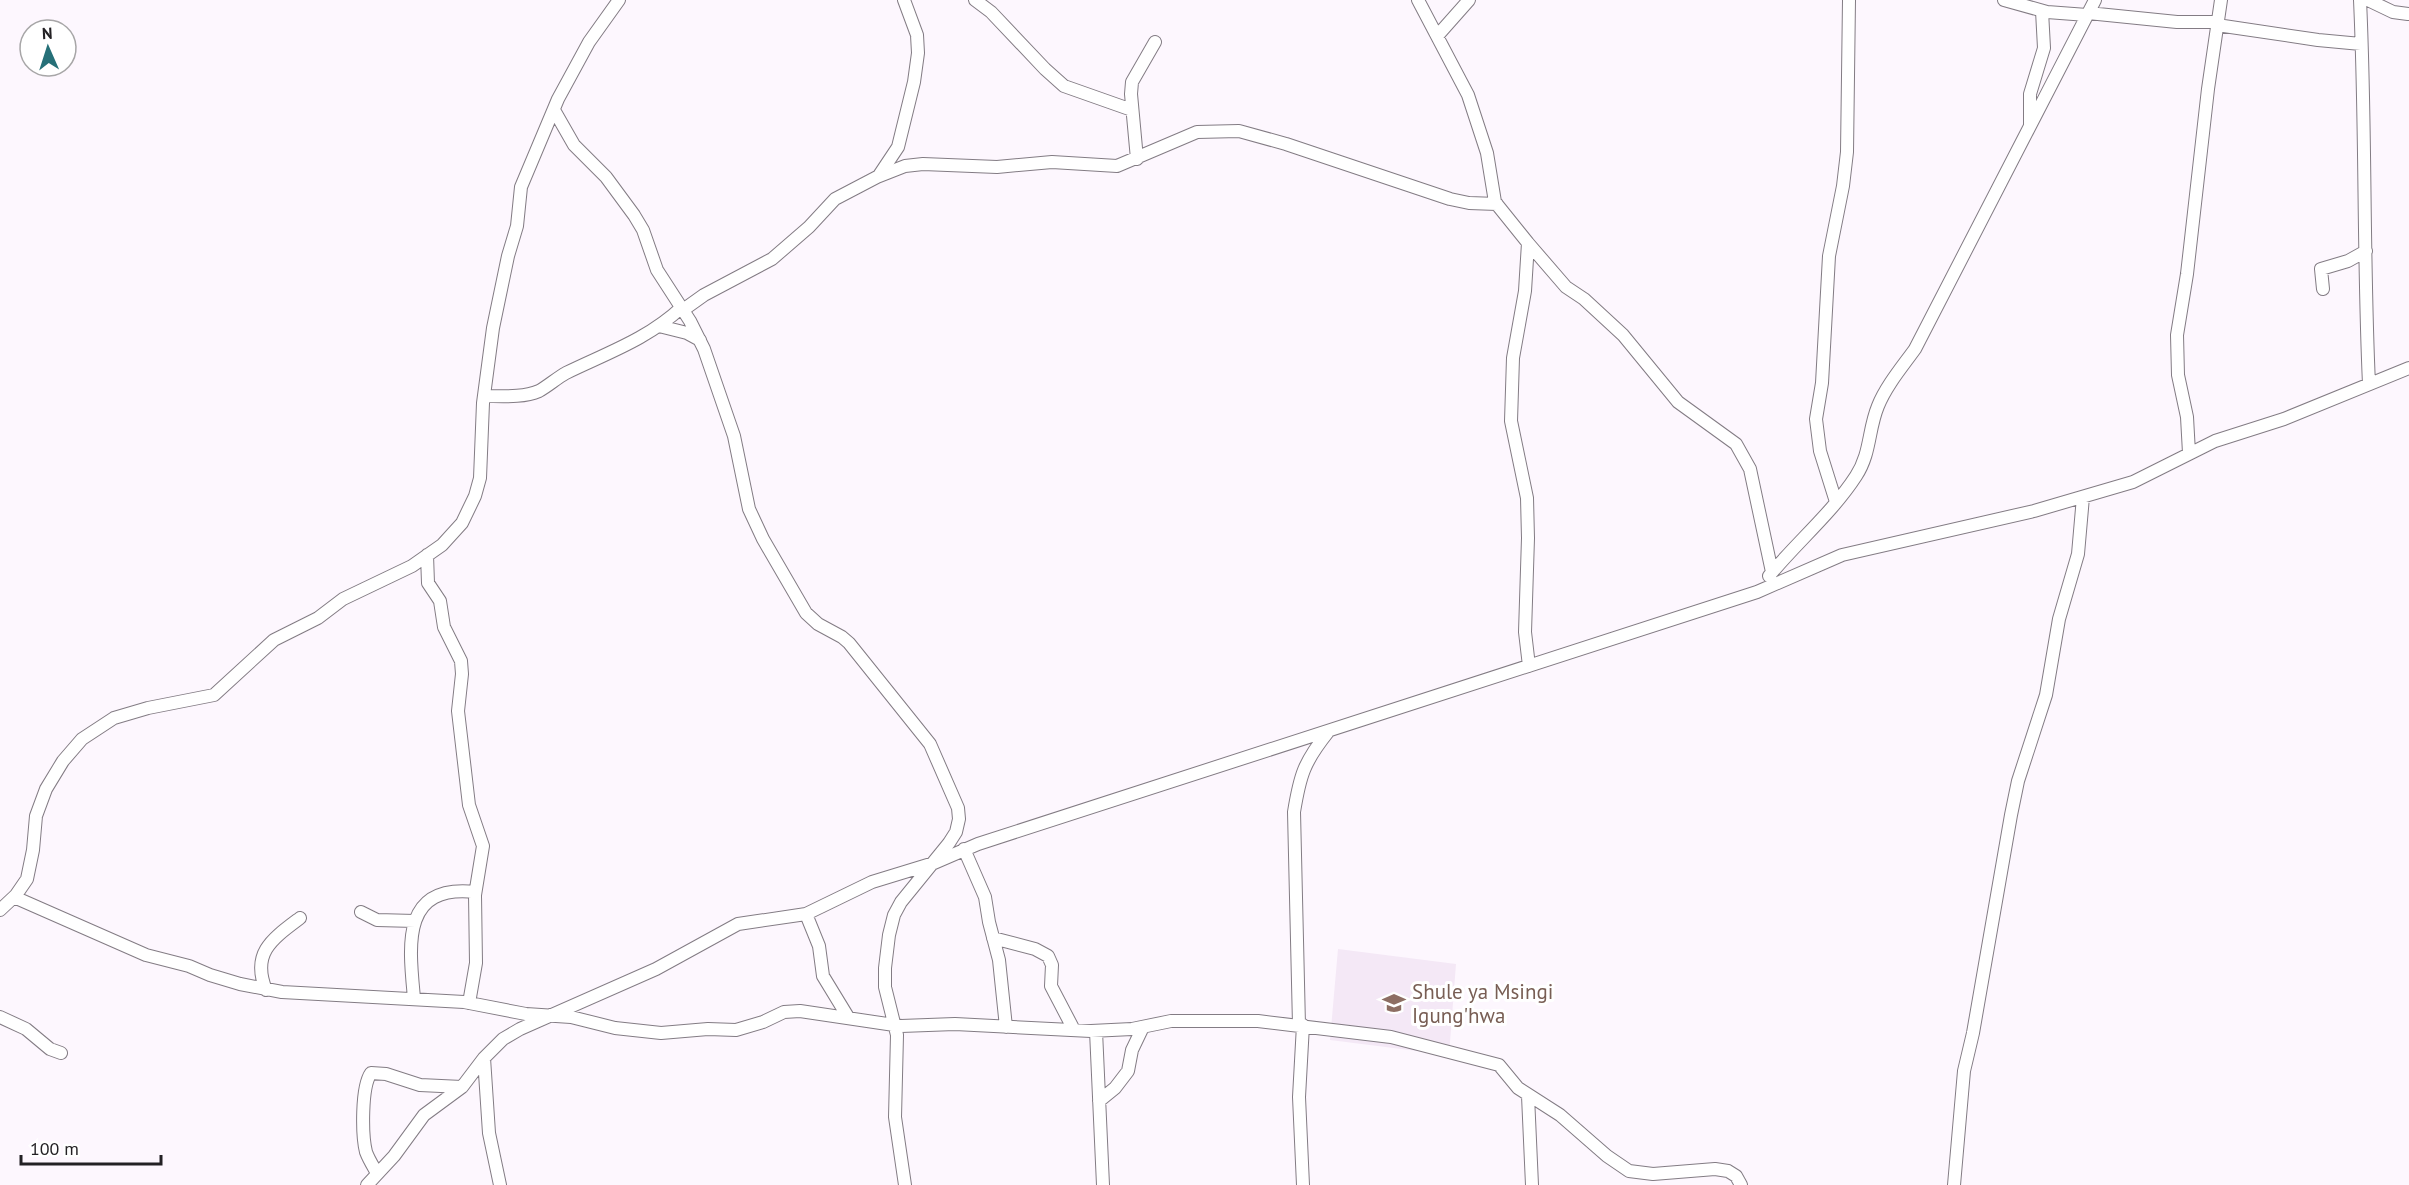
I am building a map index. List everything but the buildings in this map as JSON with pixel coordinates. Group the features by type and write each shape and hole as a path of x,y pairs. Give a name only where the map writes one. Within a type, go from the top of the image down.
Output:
{"street":[{"path":"0,910 14,897 27,879 33,850 36,816 41,800 63,761 82,739 114,718 148,708 214,695 274,639 318,618 343,598 412,566 442,545 462,523 475,496 480,478 480,436 493,328 508,256 517,226 521,187 554,110 589,42 619,0"},
{"path":"880,175 898,147 918,53 916,35 904,0"},
{"path":"975,0 991,12 1064,86 1132,110"},
{"path":"1418,0 1468,95 1487,153 1497,204 1566,286 1584,299 1623,336 1678,402 1736,444 1750,469 1772,572"},
{"path":"1438,35 1469,0"},
{"path":"1836,502 1820,451 1816,419 1822,379 1829,256 1843,186 1847,152 1849,0"},
{"path":"2004,0 2087,14 2217,23 2318,40 2361,44"},
{"path":"1757,592 1857,475 1870,444 1882,396 1915,349 2095,0"},
{"path":"2189,453 2187,417 2176,357 2177,335 2187,274 2221,0"},
{"path":"2360,0 2366,161 2364,223 2369,384"},
{"path":"2368,0 2393,12 2408,14"},
{"path":"2030,125 2028,103 2044,48 2041,7"},
{"path":"1137,159 1132,110 1132,82 1155,42"},
{"path":"554,110 574,145 606,177 634,215 643,230 657,270 700,340 729,417 738,452 744,492 763,539 806,613 818,624 842,637 915,723 938,758 958,808 960,819 956,832 934,863 901,902 894,915 889,935 885,987 896,1025 895,1126 905,1185"},
{"path":"484,396 526,394 540,390 562,375 612,353 659,326 682,308 772,259 809,227 835,199 880,175 899,168 923,164 997,167 1052,162 1103,167 1117,166 1197,132 1239,131 1286,144 1450,199 1469,203 1497,204"},
{"path":"1528,243 1525,291 1512,369 1511,421 1527,498 1525,632 1529,666"},
{"path":"2323,289 2321,268 2348,261 2366,251"},
{"path":"659,326 687,333 700,340"},
{"path":"367,1185 394,1156 424,1115 462,1087 484,1058 503,1039 520,1029 656,969 738,924 806,914 872,882 934,863 964,849 1757,592 1842,555 2034,511 2133,482 2215,441 2284,418 2409,368"},
{"path":"1953,1185 1964,1071 2004,864 2011,816 2018,781 2046,695 2060,619 2078,554 2084,497"},
{"path":"427,555 428,583 440,601 444,627 459,654 463,668 458,711 469,805 482,840 483,852 475,892 476,963 469,1003"},
{"path":"1303,1185 1299,1097 1301,1025 1294,812 1299,779 1305,763 1329,731"},
{"path":"964,849 984,892 999,960 1006,1027"},
{"path":"414,998 411,944 419,911 436,895 455,890 475,892"},
{"path":"14,897 136,951 189,966 210,975 267,990 308,995 414,998 469,1003 526,1014 555,1015 615,1028 661,1033 708,1029 736,1030 790,1011 812,1011 896,1025 955,1023 1096,1031 1143,1027 1161,1022 1183,1020 1258,1021 1391,1037 1491,1062 1504,1070 1518,1088 1528,1096 1560,1115 1607,1156 1629,1171 1653,1174 1715,1169 1728,1171 1736,1176 1741,1185"},
{"path":"361,912 377,921 415,921"},
{"path":"806,914 819,946 823,976 848,1017"},
{"path":"267,990 260,973 262,956 274,940 300,918"},
{"path":"993,938 1035,949 1048,956 1052,965 1051,986 1074,1030"},
{"path":"0,1017 26,1029 42,1045 61,1053"},
{"path":"1100,1101 1115,1088 1128,1071 1132,1050 1143,1027"},
{"path":"1096,1031 1103,1185"},
{"path":"484,1058 489,1133 500,1185"},
{"path":"377,1173 367,1156 365,1139 365,1088 371,1073 386,1074 420,1085 462,1087"},
{"path":"1528,1096 1532,1185"}],"shaded area":[{"path":"1338,949 1456,964 1449,1055 1330,1040"}],"place":[{"name":"Shule ya Msingi Igung'hwa","path":"1394,1003"}]}
